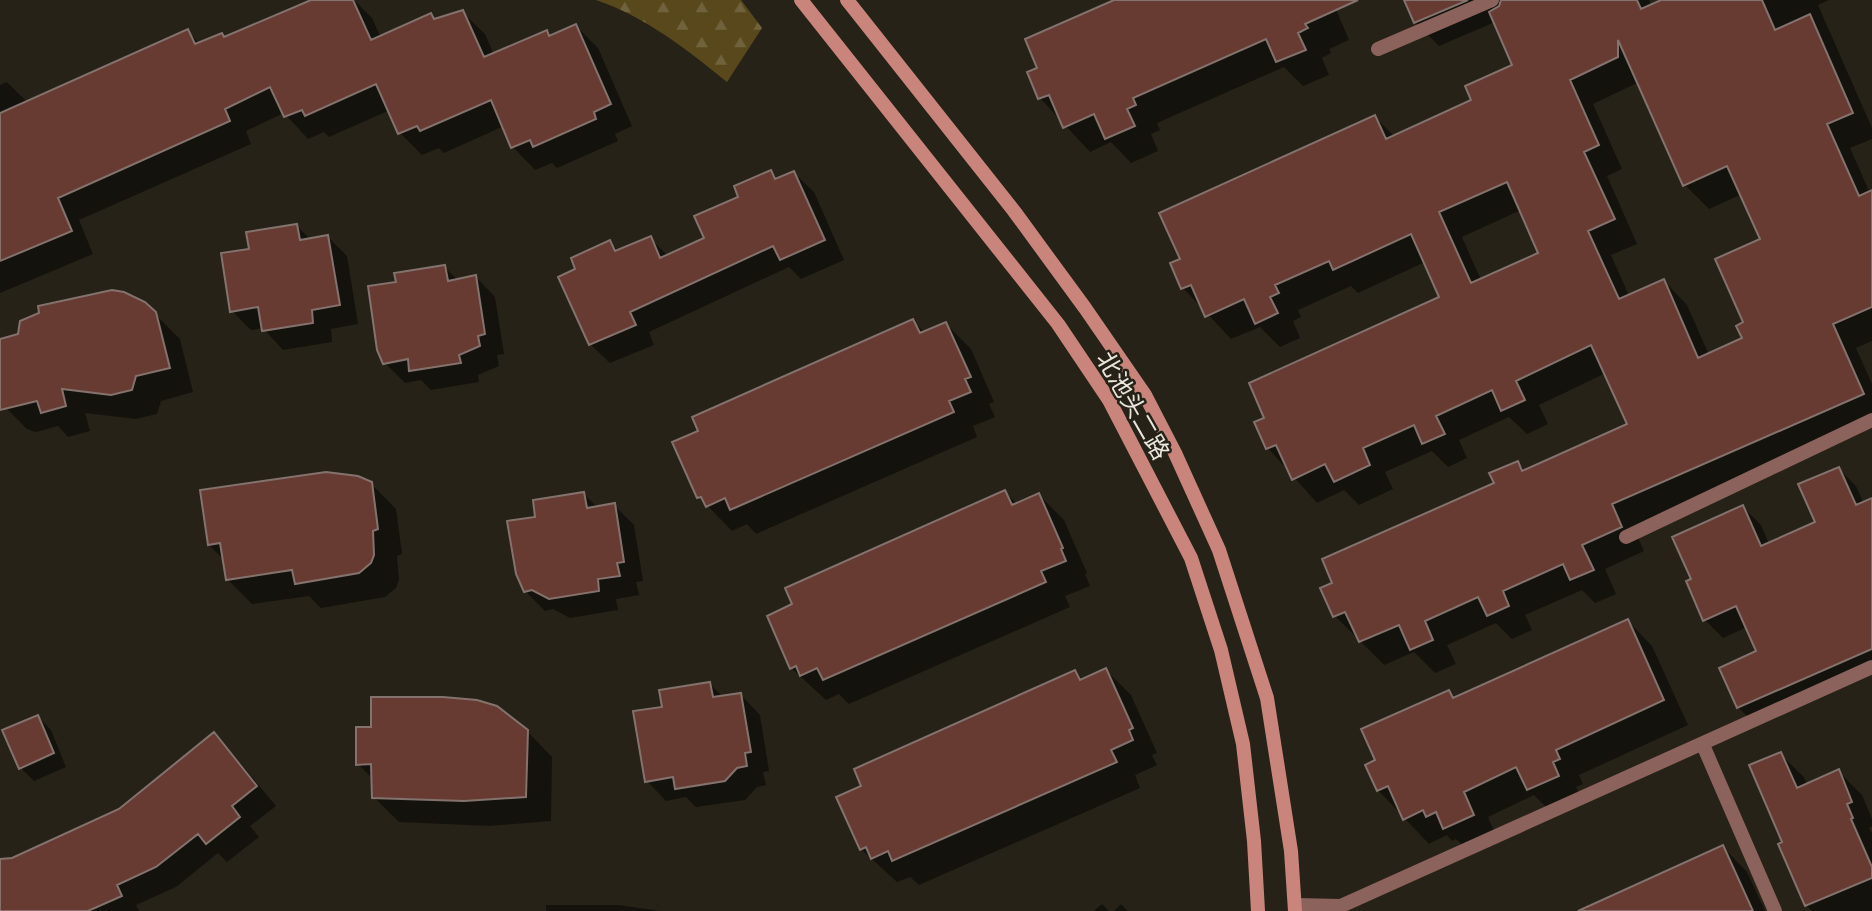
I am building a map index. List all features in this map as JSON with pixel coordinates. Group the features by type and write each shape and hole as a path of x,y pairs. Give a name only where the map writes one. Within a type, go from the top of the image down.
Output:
{"main road":[{"name":"北池头二路","path":"801,0 1058,324 1109,400 1191,558 1221,650 1243,744 1254,841 1258,911"},
{"name":"北池头二路","path":"847,0 1014,211 1085,308 1145,395 1175,453 1219,550 1267,698 1290,851 1295,908"}],"street":[{"path":"1378,49 1492,0"},
{"path":"1626,537 1872,420"},
{"path":"1295,908 1341,906 1872,667"},
{"path":"1703,744 1775,911"}],"green space":[{"path":"596,0 741,0 762,28 727,82 681,46 648,25"}],"building":[{"path":"311,0 353,0 371,40 431,13 434,19 463,10 484,57 547,30 549,36 576,24 611,104 594,112 596,119 533,147 530,140 511,148 491,100 420,131 417,126 398,134 376,84 305,116 302,110 284,117 270,87 225,109 230,121 58,198 72,231 0,261 0,113 188,29 195,44 222,33 224,37"},
{"path":"1114,0 1358,0 1305,24 1308,28 1298,33 1306,50 1276,62 1266,39 1133,98 1136,105 1127,109 1135,126 1105,139 1094,114 1063,128 1049,95 1038,99 1027,72 1037,68 1025,39"},
{"path":"1404,0 1468,0 1414,23"},
{"path":"1501,0 1637,0 1641,9 1661,0 1762,0 1775,30 1810,14 1853,113 1827,124 1859,196 1872,190 1872,307 1833,324 1864,394 1612,504 1622,527 1582,545 1594,570 1570,580 1563,564 1503,591 1509,606 1487,616 1478,597 1425,621 1433,640 1410,650 1399,625 1359,642 1345,612 1333,617 1320,588 1332,583 1322,559 1494,483 1489,473 1518,461 1522,471 1627,424 1591,345 1516,381 1525,400 1501,411 1492,390 1436,416 1445,434 1422,444 1414,425 1363,448 1370,465 1334,482 1325,464 1292,480 1276,445 1266,449 1254,422 1264,418 1249,383 1439,297 1411,234 1333,270 1329,261 1275,285 1279,293 1270,297 1278,313 1255,324 1244,299 1205,317 1191,285 1181,289 1170,263 1180,259 1159,213 1375,115 1386,139 1471,100 1465,86 1512,65 1489,12 1499,6","holes":["1618,40 1683,186 1727,166 1760,239 1715,259 1743,322 1736,326 1742,338 1698,358 1664,279 1619,299 1588,231 1615,219 1584,152 1599,145 1570,80 1618,57","1507,182 1538,253 1471,283 1439,212"]},
{"path":"771,170 775,179 794,171 825,240 780,260 773,246 630,312 636,325 589,345 558,277 575,269 571,258 610,240 615,251 651,236 660,258 704,238 694,216 738,197 734,186"},
{"path":"297,224 300,240 328,235 340,305 312,310 313,323 262,331 258,307 230,312 221,253 249,249 246,232"},
{"path":"445,265 448,281 476,275 485,334 478,336 480,346 459,355 461,363 409,371 408,359 383,364 377,350 368,286 396,282 394,273"},
{"path":"112,290 124,292 145,302 156,312 170,368 136,376 132,390 111,395 62,389 66,406 41,413 37,401 0,410 0,339 18,334 20,321 39,313 38,306"},
{"path":"913,319 920,333 946,322 971,377 965,379 971,392 949,401 954,412 730,510 725,498 706,507 701,497 697,498 672,442 698,431 692,417"},
{"path":"1839,467 1856,505 1872,498 1872,649 1737,708 1719,668 1756,651 1736,606 1703,621 1686,581 1691,579 1672,537 1743,505 1761,546 1815,522 1798,484"},
{"path":"326,472 358,476 372,482 378,529 373,531 374,555 371,563 359,573 295,584 292,570 226,580 220,543 208,545 200,490"},
{"path":"1005,490 1012,505 1039,493 1066,561 1041,571 1046,582 823,680 817,668 800,676 796,666 790,669 767,616 792,604 785,588"},
{"path":"584,492 587,508 615,503 624,562 617,563 620,576 598,579 599,591 549,599 532,590 524,592 516,574 507,521 535,517 533,500"},
{"path":"1628,619 1664,700 1556,750 1560,759 1553,762 1559,776 1527,790 1516,767 1464,792 1474,815 1443,829 1436,812 1426,817 1423,810 1403,820 1388,786 1377,791 1365,765 1375,760 1361,729 1449,690 1453,698"},
{"path":"1106,668 1133,728 1129,730 1133,740 1111,750 1117,762 892,861 888,851 871,859 866,847 860,850 836,797 861,786 854,769 1075,670 1080,680"},
{"path":"710,682 713,697 741,693 751,752 745,753 747,766 737,768 725,781 675,789 673,777 645,782 633,711 662,707 659,690"},
{"path":"371,697 443,697 477,700 497,706 528,730 526,797 464,801 372,798 371,764 356,765 356,727 371,727"},
{"path":"38,715 54,753 19,769 2,730"},
{"path":"214,732 257,786 232,806 240,817 206,844 198,834 156,867 117,885 122,896 88,911 0,911 0,859 12,858 119,809"},
{"path":"1781,752 1797,788 1839,769 1852,802 1847,804 1853,818 1851,819 1872,867 1872,878 1805,906 1778,844 1782,842 1749,765"},
{"path":"1723,845 1753,911 1578,911"}]}
